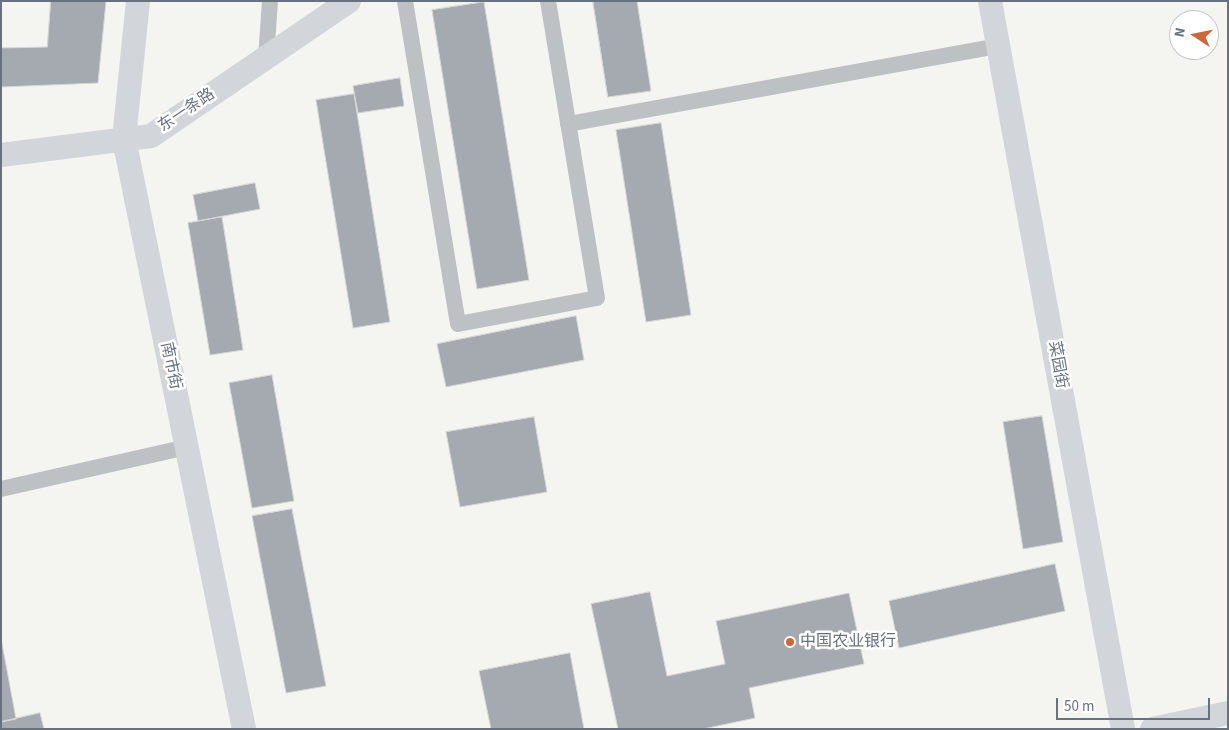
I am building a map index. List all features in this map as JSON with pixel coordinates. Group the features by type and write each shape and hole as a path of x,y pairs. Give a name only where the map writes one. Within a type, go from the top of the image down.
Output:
{"street":[{"name":"南市街","path":"138,1 124,139 244,729"},
{"path":"266,58 270,1"},
{"name":"东一条路","path":"1,155 151,136 349,1"},
{"path":"405,1 458,324 597,298 548,1"},
{"name":"菜园街","path":"990,1 1123,729"},
{"path":"568,124 998,46"},
{"path":"1,488 187,447"},
{"path":"1152,729 1228,713"}],"building":[{"path":"51,1 106,1 98,83 1,87 1,48 47,47"},
{"path":"593,1 637,1 651,91 608,97"},
{"path":"484,2 529,280 477,289 432,10"},
{"path":"400,78 404,106 358,113 353,86"},
{"path":"354,94 390,322 353,328 316,100"},
{"path":"661,123 691,315 646,322 616,130"},
{"path":"255,183 260,209 198,221 193,195"},
{"path":"222,217 243,350 210,355 188,223"},
{"path":"576,316 584,360 446,387 437,344"},
{"path":"272,375 294,501 252,508 229,383"},
{"path":"1042,416 1063,542 1023,549 1003,422"},
{"path":"534,417 547,492 460,507 446,432"},
{"path":"292,509 326,686 286,693 252,516"},
{"path":"1055,564 1065,611 899,648 889,601"},
{"name":"中国农业银行","path":"650,592 667,676 725,664 716,621 849,593 864,664 749,688 755,718 703,729 618,729 591,604"},
{"path":"1,638 16,719 1,722"},
{"path":"570,653 584,729 491,729 479,671"},
{"path":"40,713 44,729 1,729 1,722"}],"place":[{"name":"中国农业银行","path":"790,642"}]}
